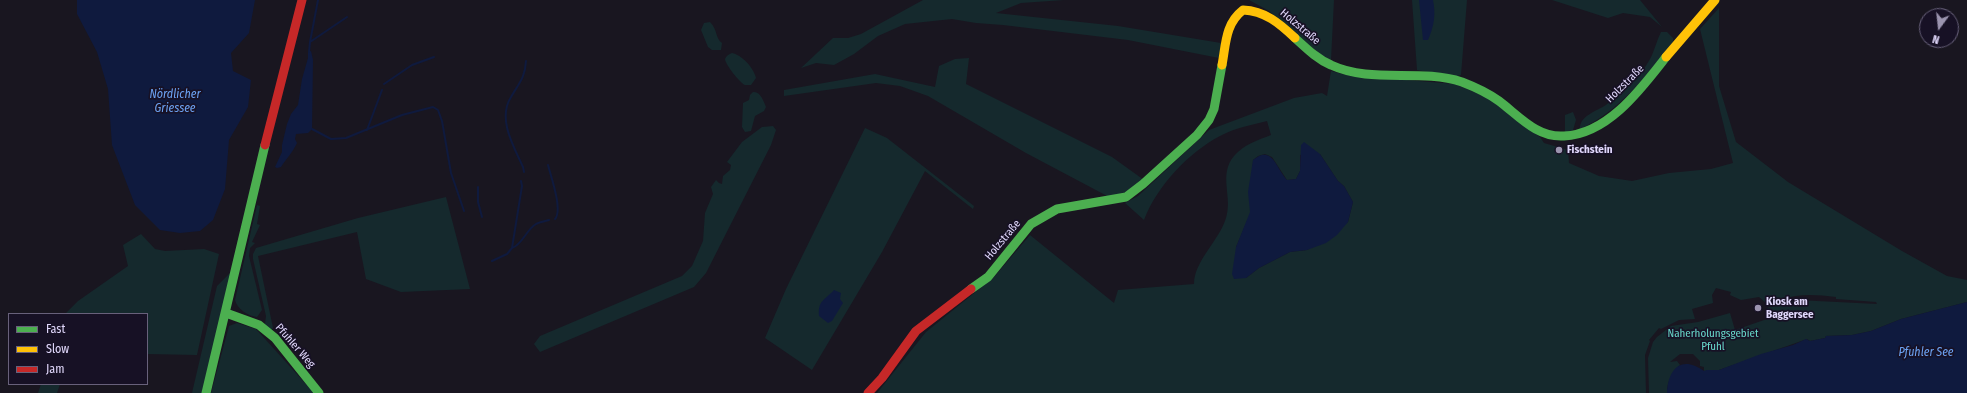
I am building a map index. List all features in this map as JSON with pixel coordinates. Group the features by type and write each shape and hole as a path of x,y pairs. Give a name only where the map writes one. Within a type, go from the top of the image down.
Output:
{"street":[{"path":"206,393 277,93 302,0"},
{"name":"Holzstraße","path":"868,393 882,378 916,331 926,321 988,276 1031,224 1057,209 1126,197 1143,184 1197,135 1209,120 1214,109 1229,28 1234,17 1243,10 1261,12 1328,65 1353,74 1433,77 1457,81 1480,89 1542,132 1558,137 1575,135 1587,131 1624,106 1715,0"},
{"name":"Pfuhler Weg","path":"226,313 259,325 275,338 319,393"}],"green space":[{"path":"923,0 1064,0 1021,3 996,13 1118,26 1221,43 1219,58 1128,40 952,19 905,24 878,36 854,54 834,65 816,63 801,68 833,38 848,38 861,34"},
{"path":"1249,0 1334,0 1331,60 1321,55 1269,11"},
{"path":"1412,0 1467,0 1461,75 1454,77 1417,70"},
{"path":"1552,0 1640,0 1662,27 1650,17 1623,13 1608,18"},
{"name":"Naherholungsgebiet Pfuhl","path":"1719,8 1719,86 1736,142 1788,182 1902,251 1947,276 1967,280 1967,302 1901,319 1871,331 1852,335 1826,336 1825,338 1810,341 1807,339 1719,370 1704,371 1704,367 1700,366 1700,361 1693,354 1680,354 1670,362 1677,361 1680,365 1670,378 1667,393 1649,393 1648,358 1653,342 1671,326 1698,322 1730,313 1735,330 1770,318 1767,308 1797,300 1877,304 1876,302 1808,295 1795,296 1781,300 1781,302 1767,304 1759,297 1741,300 1730,295 1731,292 1716,288 1712,295 1713,303 1692,309 1695,319 1679,320 1661,329 1659,328 1649,340 1650,341 1645,355 1646,393 877,393 926,332 994,277 1030,235 1114,303 1118,290 1194,284 1198,267 1218,235 1226,218 1228,202 1226,178 1229,163 1238,152 1251,143 1271,135 1267,121 1226,133 1196,152 1185,161 1165,183 1144,220 1125,203 1138,196 1209,130 1294,98 1322,93 1327,96 1331,71 1346,75 1455,84 1488,98 1540,137 1544,143 1568,150 1569,163 1599,176 1632,181 1669,173 1711,169 1733,163 1700,29","holes":["1265,154 1272,157 1287,180 1296,179 1300,171 1300,155 1320,154 1338,181 1344,186 1353,202 1348,222 1307,250 1290,252 1259,268 1246,278 1236,247 1251,212 1253,160 1258,156"]},
{"path":"710,22 713,25 718,39 722,43 721,50 712,50 708,47 701,30 704,23"},
{"path":"1661,32 1667,32 1673,38 1673,42 1653,67 1620,103 1608,113 1580,129 1580,124 1585,117 1606,105 1638,76 1652,55"},
{"path":"732,53 740,56 753,70 756,78 751,85 743,84 727,65 725,59"},
{"path":"969,58 966,84 1112,157 1144,180 1124,193 1109,197 1026,153 928,96 900,86 876,83 784,96 784,90 875,74 935,87 939,66 955,59"},
{"path":"753,92 760,95 766,107 764,111 755,116 751,131 745,132 742,127 743,103 749,100 750,95"},
{"path":"1573,112 1576,120 1573,130 1565,133 1565,115"},
{"path":"773,126 776,130 771,145 706,273 694,287 540,352 534,344 540,336 682,276 692,266 703,241 705,213 713,194 711,187 716,180 722,184 723,176 730,170 731,165 727,162 742,142 762,127"},
{"path":"865,128 887,138 974,206 973,209 925,171 882,252 812,370 765,338 786,289"},
{"path":"446,197 470,289 401,292 366,279 357,232 258,256 273,328 271,331 265,324 266,316 253,259 253,254 256,248 358,218"},
{"path":"257,205 260,206 257,224 260,225 252,242 255,243 250,248 249,256 262,310 257,317 243,312 235,300"},
{"path":"141,234 155,249 165,251 204,249 219,254 197,355 148,354 148,313 66,313 78,301 128,266 123,245"},
{"path":"231,272 203,393 192,393 217,286"},
{"path":"237,323 256,329 314,393 211,393 229,326"},
{"path":"41,385 60,385 57,393 38,393"}],"water":[{"name":"Nördlicher Griessee","path":"77,0 255,0 249,33 231,53 233,71 251,80 248,107 229,140 225,189 213,220 200,231 180,233 160,230 135,205 112,145 108,89 97,52 77,14"},
{"path":"1419,0 1433,0 1434,20 1428,40 1423,40"},
{"path":"311,51 313,60 312,129 308,133 296,134 295,139 297,143 281,167 277,168 275,167 282,152 282,145 287,124 291,114 298,105 308,52"},
{"path":"1304,142 1320,154 1338,181 1344,186 1353,202 1348,222 1337,235 1326,243 1307,250 1290,252 1259,268 1246,278 1234,279 1232,274 1236,247 1250,212 1248,192 1253,160 1259,156 1269,156 1287,180 1296,179 1300,171 1301,145"},
{"path":"834,290 841,293 840,299 843,303 832,321 828,323 819,316 819,311 822,301"},
{"name":"Pfuhler See","path":"1967,302 1967,393 1667,393 1668,384 1673,371 1683,364 1696,366 1704,371 1719,370 1761,354 1793,345 1806,339 1810,341 1825,338 1826,336 1852,335 1871,331 1901,319"}],"waterway":[{"path":"309,52 318,0"},
{"path":"310,42 347,17"},
{"path":"384,84 412,65 434,57"},
{"path":"524,172 508,133 506,114 507,106 511,97 523,76 526,61"},
{"path":"367,130 382,90"},
{"path":"312,129 331,139 346,138 402,115 433,107 438,110 442,121 451,173 464,211"},
{"path":"548,165 554,185 558,208 555,219"},
{"path":"492,261 507,254 512,248 522,186 521,181"},
{"path":"478,187 478,202 482,217"},
{"path":"512,248 519,244 529,230 538,223 549,220"}],"traffic: fast":[{"path":"1295,38 1321,60 1347,71 1379,75 1429,76 1462,82 1495,98 1537,130 1554,136 1580,133 1609,119 1646,83 1666,57"},
{"path":"971,289 988,277 1031,224 1057,209 1126,197 1143,184 1197,135 1209,120 1214,109 1222,65"},
{"path":"206,393 265,145"},
{"path":"226,313 259,325 275,338 319,393"}],"traffic: slow":[{"path":"1666,57 1715,0"},
{"path":"1222,65 1227,35 1233,22 1243,10 1265,15 1283,27 1295,38"}],"traffic: jam":[{"path":"265,145 302,0"},
{"path":"868,393 882,378 916,331 971,289"}],"place":[{"name":"Fischstein","path":"1559,150"},
{"name":"Kiosk am Baggersee","path":"1758,308"}]}
